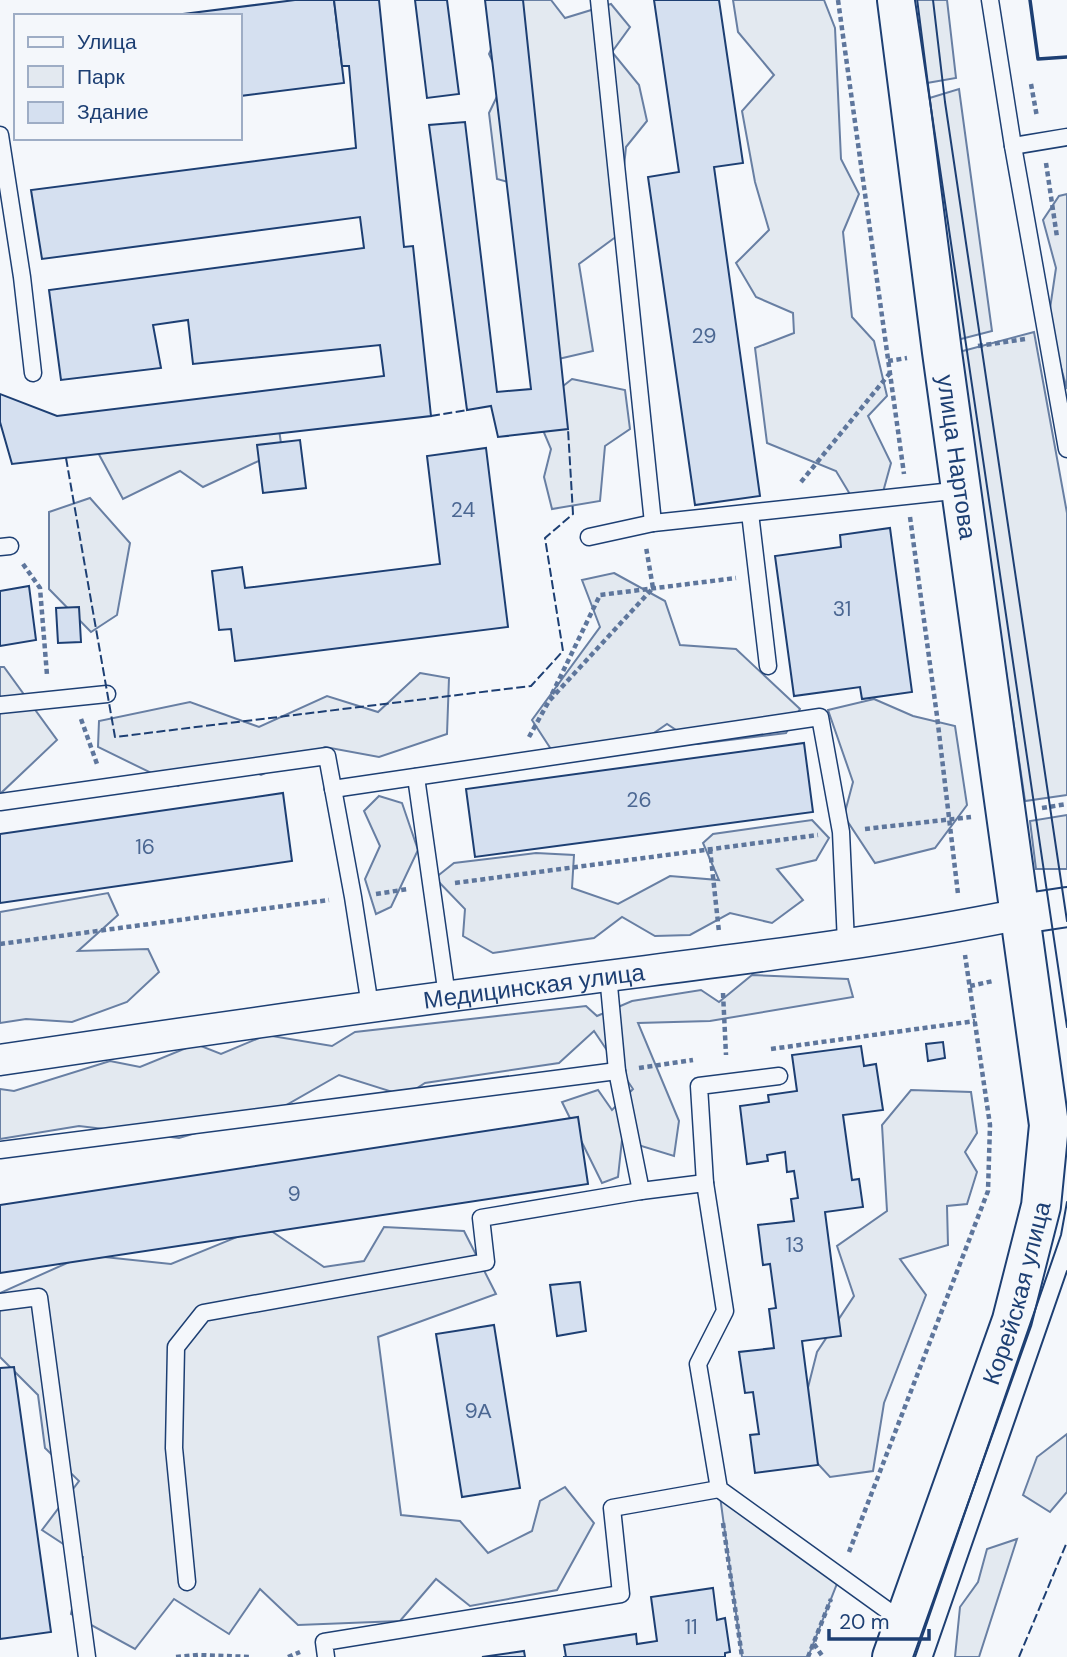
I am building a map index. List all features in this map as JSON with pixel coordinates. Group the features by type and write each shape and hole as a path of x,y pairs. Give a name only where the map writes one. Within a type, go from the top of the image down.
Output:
{"street":[{"name":"улица Нартова","path":"897,0 1005,814 1021,914"},
{"name":"Медицинская улица","path":"0,1059 370,1006 846,943 1067,907"},
{"name":"Корейская улица","path":"898,1640 1012,1320 1041,1206 1049,1125 1021,914"}],"lane":[{"path":"599,0 648,524"},
{"path":"990,0 1067,449"},
{"path":"0,135 23,277 33,373"},
{"path":"1013,146 1067,137"},
{"path":"589,537 648,524 962,490"},
{"path":"750,513 768,666"},
{"path":"0,705 107,694"},
{"path":"333,789 820,717 841,832 846,943"},
{"path":"0,802 327,755 370,1006"},
{"path":"416,777 447,996"},
{"path":"608,975 617,1071 641,1191"},
{"path":"0,1150 617,1071"},
{"path":"779,1076 699,1086 705,1183 725,1311 698,1364 719,1489 840,1576 898,1640"},
{"path":"187,1582 174,1448 176,1347 204,1312 486,1262 481,1219 641,1191 705,1183"},
{"path":"0,1302 39,1297 87,1657"},
{"path":"326,1657 324,1642 621,1594 612,1508 719,1489"}],"path":[{"path":"808,1657 988,1191 990,1125 838,0"},
{"path":"1030,78 1059,245"},
{"path":"778,510 890,373"},
{"path":"549,701 653,588 648,524"},
{"path":"5,547 40,588 48,692 78,709 88,743"},
{"path":"515,762 549,701 600,595 757,575"},
{"path":"0,944 841,832 1005,814"},
{"path":"767,1050 975,1021"},
{"path":"726,1055 740,1054"},
{"path":"617,1071 699,1059"},
{"path":"719,1489 742,1657"},
{"path":"814,1643 823,1657"},
{"path":"176,1657 251,1657"}],"green space":[{"path":"501,0 551,0 565,18 611,4 630,27 612,52 639,85 647,121 626,147 617,236 579,264 593,351 554,360 527,187 497,179 489,113 503,84 489,54 506,15"},
{"path":"733,0 824,0 835,28 841,159 859,194 843,232 852,317 874,341 887,396 868,416 891,463 883,492 851,496 836,471 767,443 755,348 794,333 793,313 756,297 736,263 769,230 755,182 742,111 774,75 738,32"},
{"path":"911,0 947,0 956,78 921,84"},
{"path":"959,89 992,331 957,340 923,100"},
{"path":"1067,194 1067,389 1048,322 1056,268 1043,220 1059,196"},
{"path":"1034,332 1067,513 1067,795 1025,801 959,352"},
{"path":"572,379 625,390 630,429 605,446 600,501 552,509 544,477 551,449 534,409"},
{"path":"277,416 282,450 203,487 180,471 123,499 89,436"},
{"path":"90,498 130,543 117,615 91,632 49,589 49,512"},
{"path":"614,573 665,601 680,645 736,649 800,709 786,733 697,744 667,724 625,753 560,763 532,720 600,627 582,580"},
{"path":"0,667 4,667 57,740 0,794"},
{"path":"420,673 449,678 447,734 379,757 325,747 261,775 229,761 178,786 98,747 99,721 190,702 259,727 327,696 378,712"},
{"path":"874,699 913,716 955,726 967,805 935,848 875,863 844,816 853,782 828,710"},
{"path":"379,796 402,803 418,850 391,907 376,914 365,879 380,846 364,811"},
{"path":"1067,815 1067,869 1036,869 1030,821"},
{"path":"812,820 829,838 816,860 777,869 803,900 772,923 730,913 690,935 655,936 622,917 594,938 493,953 463,936 465,909 435,878 454,863 536,853 574,855 572,888 618,904 670,876 719,880 703,843 713,834"},
{"path":"108,893 118,915 78,951 148,949 159,972 127,1002 72,1022 26,1019 0,1023 0,912"},
{"path":"752,975 848,979 853,997 710,1021 638,1023 679,1121 674,1156 622,1140 618,1177 602,1183 562,1102 598,1090 612,1110 633,1089 594,1031 559,1063 425,1083 405,1096 339,1075 281,1108 179,1138 79,1126 0,1139 0,1089 14,1091 110,1061 140,1067 196,1044 221,1054 266,1035 332,1046 355,1032 586,1006 597,1016 632,1001 701,990 719,1002"},
{"path":"911,1090 971,1092 977,1133 965,1152 977,1172 967,1204 947,1206 948,1245 900,1259 926,1295 884,1403 873,1471 830,1477 795,1439 817,1352 854,1296 837,1246 887,1211 882,1125"},
{"path":"264,1226 324,1267 364,1261 384,1227 464,1231 496,1294 378,1337 401,1515 460,1521 488,1553 532,1531 540,1501 565,1487 594,1523 557,1590 470,1606 436,1579 400,1621 298,1625 260,1589 229,1634 174,1599 135,1649 71,1614 83,1557 42,1530 79,1481 45,1448 38,1395 0,1357 0,1293 85,1255 171,1264"},
{"path":"1067,1434 1067,1492 1050,1512 1023,1495 1037,1457"},
{"path":"719,1489 840,1576 808,1657 742,1657"},
{"path":"1017,1539 979,1657 955,1657 960,1607 978,1582 987,1549"}],"building":[{"path":"295,0 334,0 344,83 242,96 242,14 183,14"},
{"path":"334,0 379,0 404,247 413,246 431,416 12,464 0,422 0,394 57,416 384,376 380,345 193,364 188,320 153,325 161,368 61,380 49,290 364,248 360,217 42,259 31,190 356,148 349,66 342,66"},
{"path":"415,0 447,0 459,94 427,98"},
{"path":"485,0 523,0 568,429 498,437 491,406 467,410 429,125 465,122 497,392 531,389"},
{"path":"654,0 719,0 743,163 714,167 760,496 695,505 648,177 679,172"},
{"path":"300,440 306,488 263,493 257,445"},
{"path":"486,448 508,627 235,661 231,629 219,630 212,571 242,567 245,588 440,564 427,456"},
{"path":"890,528 912,692 862,699 860,687 794,696 775,556 841,547 840,535"},
{"path":"29,586 36,640 0,646 0,591"},
{"path":"79,607 81,642 58,643 56,608"},
{"path":"804,743 813,812 475,857 466,789"},
{"path":"283,793 292,861 0,903 0,834"},
{"path":"943,1042 945,1058 928,1061 926,1044"},
{"path":"861,1046 864,1066 876,1064 883,1110 843,1115 852,1180 859,1179 863,1207 825,1212 841,1336 802,1341 818,1465 755,1473 750,1435 759,1434 753,1392 745,1393 739,1352 774,1348 769,1309 776,1308 770,1264 763,1265 758,1225 794,1221 791,1199 798,1198 794,1171 787,1172 785,1152 767,1155 768,1161 747,1164 740,1106 769,1102 768,1095 797,1091 792,1055"},
{"path":"578,1117 588,1184 0,1273 0,1205"},
{"path":"580,1282 586,1331 557,1336 550,1285"},
{"path":"494,1325 520,1488 462,1497 436,1334"},
{"path":"14,1367 51,1632 0,1639 0,1368"},
{"path":"713,1588 717,1620 725,1618 730,1652 725,1653 725,1657 566,1657 564,1645 636,1634 637,1644 657,1641 651,1597"},
{"path":"524,1651 525,1657 482,1657"}],"tram line":[{"path":"915,0 1067,1027"},
{"path":"933,0 945,102 1067,921"},
{"path":"915,1657 1061,1235 1067,1202"},
{"path":"933,1657 1067,1271"}],"fence":[{"path":"431,416 467,410"},
{"path":"66,458 115,737 531,686 563,651 545,538 573,514 568,429"},
{"path":"1019,1657 1067,1542"}],"wall":[{"path":"1030,0 1038,59 1067,57"}]}
